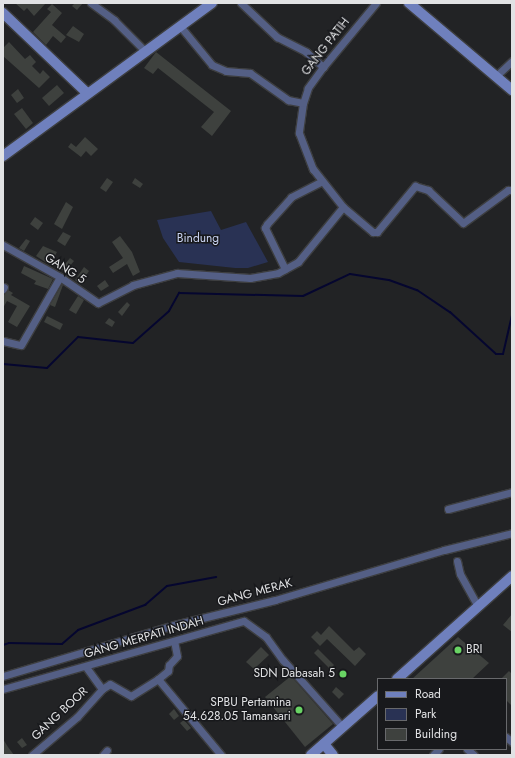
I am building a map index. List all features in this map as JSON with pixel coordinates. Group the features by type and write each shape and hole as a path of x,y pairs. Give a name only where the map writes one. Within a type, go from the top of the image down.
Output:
{"street":[{"path":"90,3 114,20 145,52"},
{"path":"3,156 87,93 212,3"},
{"path":"242,3 277,37 306,52 323,67"},
{"name":"GANG PATIH","path":"322,181 306,155 299,133 303,103 308,88 323,67 376,3"},
{"path":"409,3 512,90"},
{"path":"3,13 87,93"},
{"path":"180,26 212,65 226,71 250,73 288,100 303,103"},
{"path":"496,76 512,61"},
{"path":"343,207 298,262 285,269 265,228 291,197 322,181 343,207 373,232 377,232 399,201 415,186 428,190 463,223 508,190 512,190"},
{"name":"GANG 5","path":"3,245 60,277 95,302 115,295 148,280 178,273 250,278 285,269"},
{"path":"3,341 21,345 60,277"},
{"path":"448,510 512,492"},
{"name":"GANG MERAK","path":"3,676 174,625 275,600 444,550 512,533"},
{"path":"457,561 460,574 478,606"},
{"path":"398,678 512,576"},
{"name":"GANG MERPATI INDAH","path":"3,689 244,621 266,637 283,660 341,725"},
{"path":"86,666 102,689 110,684 130,696 168,671 169,665 177,656 174,641"},
{"path":"158,679 221,755"},
{"name":"GANG BOOR","path":"32,755 77,717 102,689"},
{"path":"311,755 377,697"},
{"path":"324,744 333,755"}],"green space":[{"name":"Bindung","path":"211,211 221,230 246,222 268,262 248,268 235,268 179,262 163,238 157,220"}],"building":[{"path":"15,3 46,3 34,16 27,8 24,11"},
{"path":"75,3 83,3 77,10 72,6"},
{"path":"52,4 62,13 52,25 66,37 61,43 53,36 46,45 33,32 51,12 47,9"},
{"path":"73,26 84,34 79,42 66,35"},
{"path":"9,42 25,59 30,55 36,62 32,66 40,74 43,70 50,77 39,88 3,56 3,48"},
{"path":"156,52 231,111 212,136 201,127 214,112 158,68 153,74 144,68"},
{"path":"57,85 64,93 49,106 42,98"},
{"path":"18,89 24,98 17,103 11,95"},
{"path":"22,108 33,123 26,129 14,114"},
{"path":"85,137 98,149 91,156 86,151 81,157 68,147 71,143 76,147"},
{"path":"107,178 113,182 106,192 100,188"},
{"path":"135,178 143,184 140,188 132,183"},
{"path":"66,202 73,207 62,229 54,224"},
{"path":"35,217 43,223 38,230 30,224"},
{"path":"63,232 71,236 65,246 57,241"},
{"path":"120,236 132,252 140,272 133,276 127,264 113,273 109,267 123,258 112,242"},
{"path":"26,239 30,241 24,251 19,248"},
{"path":"43,246 57,252 50,265 36,256"},
{"path":"70,258 74,261 65,272 61,269"},
{"path":"24,266 53,279 48,289 34,284 36,281 21,273"},
{"path":"84,267 89,271 80,284 75,280"},
{"path":"105,280 109,286 101,291 97,286"},
{"path":"62,284 63,285 55,307 50,305"},
{"path":"8,290 13,293 11,295 30,306 17,327 8,322 17,306 7,301 3,308 3,296"},
{"path":"78,296 84,300 76,314 69,310"},
{"path":"127,302 130,305 122,316 118,312"},
{"path":"47,316 63,324 60,330 44,322"},
{"path":"109,318 115,322 112,327 105,323"},
{"path":"512,614 512,632 503,625"},
{"path":"329,626 354,651 359,647 366,654 355,666 327,639 320,646 311,637 317,631 321,635"},
{"name":"BRI","path":"458,637 489,663 473,678 413,678"},
{"path":"261,647 269,655 254,669 246,662"},
{"path":"318,649 334,665 330,669 314,653"},
{"path":"509,671 512,674 512,706 507,701 507,678 502,678"},
{"name":"SPBU Pertamina 54.628.05 Tamansari","path":"291,676 333,724 305,747 265,697"},
{"path":"336,687 344,694 339,699 332,692"},
{"path":"174,709 179,716 174,720 169,714"},
{"path":"184,720 191,728 187,731 180,723"},
{"path":"22,738 27,745 22,748 17,742"},
{"path":"3,739 8,747 14,755 3,755"}],"waterway":[{"path":"3,364 47,368 78,337 133,343 169,311 179,293 303,296 350,274 389,280 417,290 450,312 496,354 503,354 512,316"},
{"path":"3,645 9,643 62,644 78,630 145,605 167,586 216,577"}],"place":[{"name":"BRI","path":"458,650"},
{"name":"SDN Dabasah 5","path":"343,674"},
{"name":"SPBU Pertamina 54.628.05 Tamansari","path":"299,710"}]}
